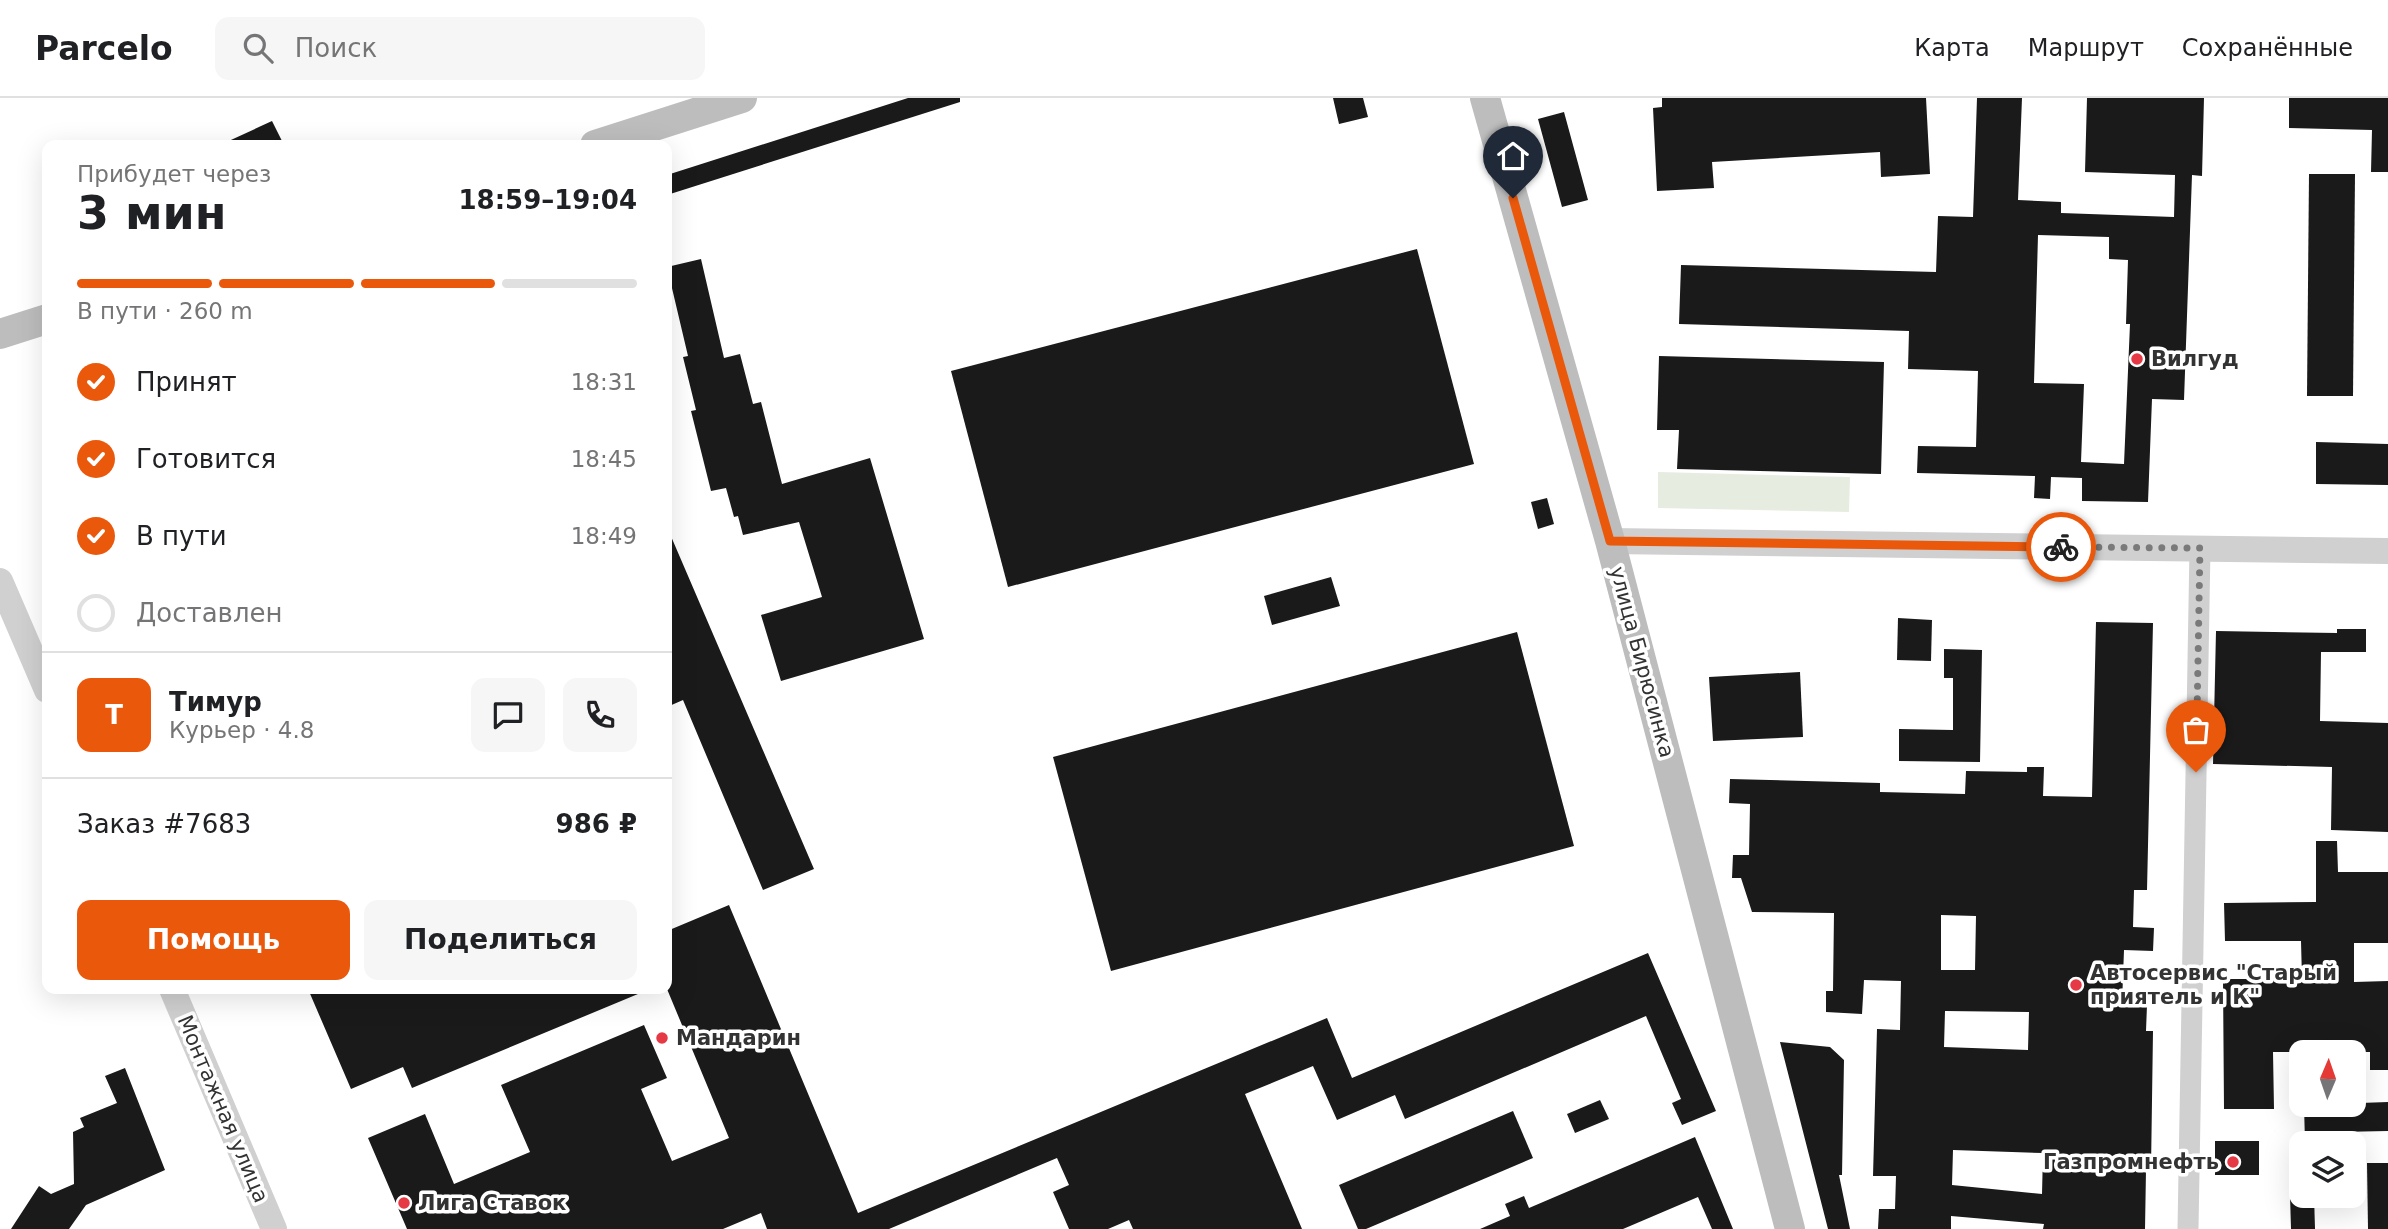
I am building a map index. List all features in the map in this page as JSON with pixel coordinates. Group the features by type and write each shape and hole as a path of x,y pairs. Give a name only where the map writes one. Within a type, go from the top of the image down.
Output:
{"main road":[{"path":"611,140 742,98"},
{"name":"улица Бирюсинка","path":"1485,98 1610,541 1790,1229"},
{"path":"0,334 42,321"}],"street":[{"path":"1610,541 2388,551"},
{"path":"2188,1229 2200,548"},
{"path":"0,581 42,678"},
{"name":"Монтажная улица","path":"174,994 274,1229"}],"shaded area":[{"path":"1658,472 1850,477 1849,512 1658,508"}],"building":[{"path":"908,98 960,98 960,102 672,193 672,173"},
{"path":"1333,98 1363,98 1368,117 1339,124"},
{"path":"1662,98 1926,98 1930,174 1881,177 1880,152 1712,162 1714,188 1657,191 1653,108 1662,107"},
{"path":"1977,98 2022,98 2018,200 2061,202 2061,213 2174,217 2175,175 2085,172 2087,98 2204,98 2202,176 2192,175 2184,400 2152,399 2148,502 2082,501 2082,478 2051,477 2050,499 2034,498 2035,476 1917,473 1918,446 1976,447 1978,371 1908,369 1909,331 1679,324 1681,265 1936,272 1938,216 1973,217","holes":["2038,235 2109,237 2109,259 2128,260 2126,324 2130,324 2124,464 2081,462 2084,384 2034,383"]},
{"path":"2289,98 2388,98 2388,172 2371,172 2372,130 2289,128"},
{"path":"1564,112 1588,200 1562,207 1538,119"},
{"path":"272,121 282,140 231,140"},
{"path":"2309,174 2355,174 2353,396 2307,396"},
{"path":"1417,249 1474,464 1008,587 951,371"},
{"path":"701,259 724,358 740,354 753,404 761,402 782,484 870,458 924,639 781,681 761,615 822,597 799,522 743,535 738,516 734,517 726,488 711,491 691,411 696,410 683,357 688,356 672,288 672,266"},
{"path":"1659,356 1884,362 1881,474 1677,469 1679,430 1657,430"},
{"path":"2316,442 2388,444 2388,485 2316,484"},
{"path":"1547,498 1554,524 1538,529 1531,502"},
{"path":"672,539 814,869 763,890 683,700 672,705"},
{"path":"1331,577 1340,606 1272,625 1264,596"},
{"path":"1898,618 1932,620 1931,661 1897,660"},
{"path":"2096,622 2153,623 2147,890 2134,890 2133,927 2154,928 2153,951 2124,950 2122,1004 2147,1005 2146,1031 2153,1031 2151,1169 2146,1170 2145,1229 2043,1229 2044,1224 1951,1216 1951,1229 1878,1229 1879,1209 1895,1209 1896,1176 1873,1176 1877,1029 1900,1030 1901,981 1864,980 1862,1014 1826,1012 1826,991 1833,991 1834,913 1752,912 1741,878 1732,878 1733,855 1749,855 1750,804 1729,803 1730,779 1880,783 1880,792 1965,794 1966,771 2027,772 2027,767 2044,767 2043,796 2092,797","holes":["1941,915 1976,916 1975,970 1941,970","1945,1011 2029,1012 2028,1050 1944,1047","1953,1150 2043,1153 2042,1194 1952,1185"]},
{"path":"2337,629 2366,629 2366,652 2321,652 2320,721 2388,723 2388,832 2331,830 2332,767 2213,764 2216,631 2337,633"},
{"path":"1517,632 1574,846 1111,971 1053,757"},
{"path":"1944,649 1982,650 1980,762 1899,761 1899,729 1953,730 1953,678 1944,678"},
{"path":"1800,672 1803,737 1713,741 1709,677"},
{"path":"2316,841 2337,841 2338,872 2388,872 2388,943 2354,943 2354,982 2388,981 2388,1070 2370,1070 2370,1052 2366,1052 2366,1040 2289,1040 2289,1052 2273,1052 2274,1109 2224,1109 2223,979 2302,979 2301,941 2225,941 2224,903 2316,902"},
{"path":"729,905 858,1213 1327,1018 1352,1078 1648,953 1716,1111 1682,1125 1672,1103 1681,1099 1646,1016 1405,1119 1395,1095 1337,1120 1313,1066 1245,1094 1302,1229 1133,1229 1129,1220 1108,1229 1069,1229 1053,1192 1069,1185 1057,1158 889,1229 767,1229 761,1213 723,1229 407,1229 368,1138 425,1114 454,1184 530,1152 501,1085 644,1025 667,1078 641,1089 672,1161 729,1138 669,994 672,994 672,929"},
{"path":"310,994 638,994 412,1088 403,1067 351,1089"},
{"path":"1780,1042 1830,1047 1844,1060 1842,1175 1839,1175 1850,1229 1828,1229"},
{"path":"125,1068 165,1170 86,1205 69,1229 11,1229 39,1186 51,1194 74,1184 73,1132 84,1127 80,1118 117,1103 105,1076"},
{"path":"1600,1100 1609,1119 1575,1133 1567,1114"},
{"path":"2388,1102 2388,1131 2305,1131 2304,1117 2366,1117 2366,1103"},
{"path":"1513,1111 1533,1158 1366,1229 1358,1229 1339,1185"},
{"path":"1695,1137 1733,1229 1712,1229 1698,1197 1623,1229 1480,1229 1510,1216 1505,1204 1524,1196 1529,1208"},
{"path":"2215,1141 2259,1141 2259,1175 2215,1175"},
{"path":"2367,1163 2388,1163 2388,1229 2368,1229"},
{"path":"2290,1208 2314,1208 2315,1229 2291,1229"}],"way so far":[{"path":"2061,547 2200,548 2196,772"}],"place":[{"name":"Вилгуд","path":"2137,359"},
{"name":"Автосервис \"Старый приятель и К\"","path":"2076,985"},
{"name":"Мандарин","path":"662,1038"},
{"name":"Газпромнефть","path":"2233,1162"},
{"name":"Лига Ставок","path":"404,1203"}],"route":[{"path":"1513,198 1610,541 2061,547"}]}
